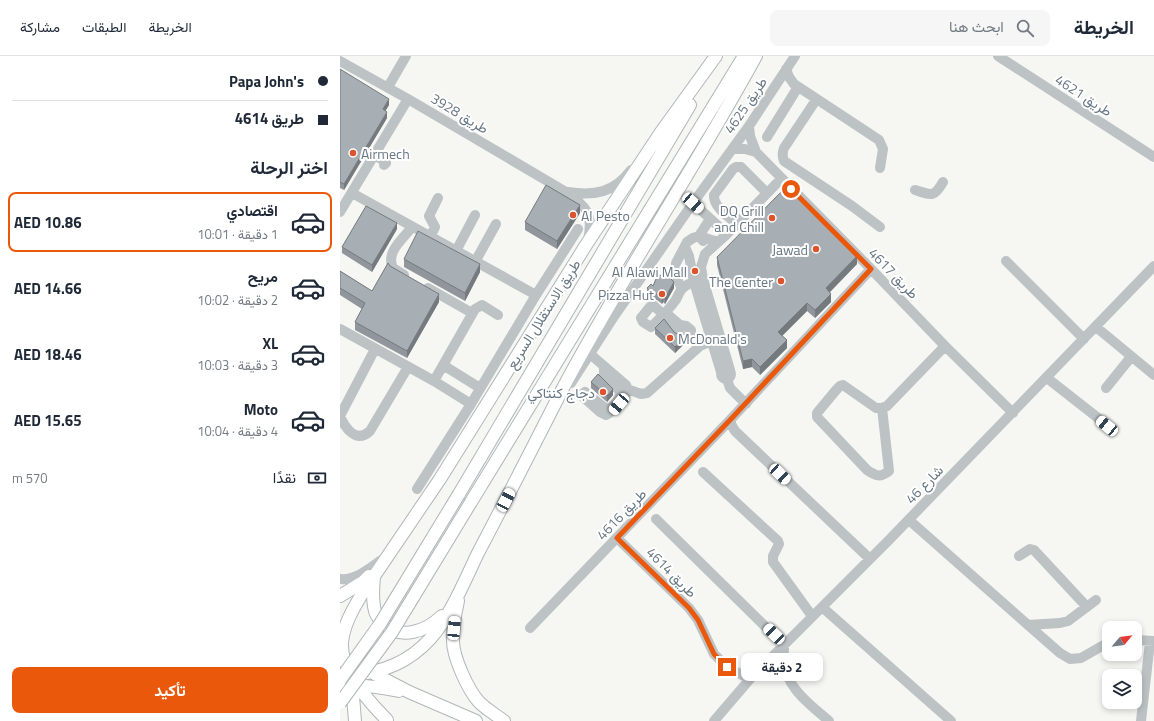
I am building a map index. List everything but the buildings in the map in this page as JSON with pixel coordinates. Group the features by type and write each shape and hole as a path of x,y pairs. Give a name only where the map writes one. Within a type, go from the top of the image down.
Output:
{"main road":[{"name":"طريق الاستقلال السريع","path":"381,566 440,479 586,245 661,132 718,56"},
{"path":"345,675 380,624 459,494 718,56"},
{"path":"340,703 392,632 744,56"},
{"path":"345,675 373,673 390,668 412,656 431,638 462,588 581,354 756,56"},
{"path":"340,596 363,582 381,566"},
{"path":"381,566 373,601 375,612 388,628 407,633 421,630 433,624 450,608"},
{"path":"355,721 354,705 345,675 342,644 345,627 358,601 381,566"},
{"path":"462,588 455,614 453,642 460,670 470,691 480,703 504,721"},
{"path":"373,673 408,692 476,721"},
{"path":"345,675 373,687 408,692"},
{"path":"345,675 388,721"},
{"path":"340,698 388,721"}],"street":[{"path":"388,87 406,56"},
{"name":"طريق 4625","path":"556,402 565,393 613,318 749,126 795,56"},
{"name":"طريق 4621","path":"998,56 1154,157"},
{"name":"طريق 3928","path":"340,61 408,98 582,203 589,214 590,227 586,245"},
{"path":"786,69 789,77 796,86 879,140 883,149 880,168"},
{"path":"775,86 784,84 796,86"},
{"path":"767,137 796,86"},
{"path":"342,206 352,193 408,98"},
{"path":"816,100 784,148 782,152 784,161 852,206 880,227"},
{"name":"طريق 4617","path":"749,126 750,136 756,152 945,346 1013,413"},
{"name":"طريق 3928","path":"566,192 591,194 601,192 614,186 628,174 653,138 661,132"},
{"path":"732,149 745,149 756,152"},
{"path":"374,155 385,161 386,163 384,165"},
{"path":"737,224 716,204 713,198 733,169 736,167 741,167 767,193"},
{"path":"687,252 692,258 699,258 705,254 727,234 781,179"},
{"path":"915,190 927,194 934,194 943,182"},
{"path":"352,193 536,295"},
{"path":"430,237 435,227 429,216 438,198"},
{"path":"693,203 727,234"},
{"path":"456,251 475,215"},
{"path":"710,219 699,236 689,240 687,252 698,280 730,388 746,404"},
{"path":"475,262 496,224"},
{"path":"412,227 398,243 391,260 393,268 472,313"},
{"path":"417,489 578,229"},
{"path":"699,236 718,242"},
{"path":"698,280 705,254 704,243 699,236"},
{"path":"682,288 676,278 676,263 687,252"},
{"path":"1006,261 1084,339"},
{"name":"طريق 4616","path":"530,628 746,404 871,269"},
{"name":"شارع 46","path":"714,721 750,679 909,520 1152,270"},
{"path":"664,314 677,299 682,288 698,280"},
{"path":"434,382 472,313 477,307 482,305 498,315"},
{"path":"1096,327 1154,375"},
{"path":"713,328 712,341 720,352"},
{"path":"340,329 471,404"},
{"path":"590,354 626,385 627,388 641,394 647,393 700,346 712,341"},
{"path":"882,408 889,471 884,475 875,476 816,415 837,388 843,384 876,408 887,406 945,346"},
{"path":"375,349 340,416 344,426 353,434 361,435 370,431 408,367"},
{"path":"1106,388 1132,356"},
{"path":"443,365 480,388"},
{"path":"604,366 604,377 620,391 620,397 611,407 606,409 585,392 582,393 582,396 606,415 612,412 625,396 627,388"},
{"path":"1046,378 1107,426"},
{"path":"731,419 731,424 735,431 870,559"},
{"path":"703,472 778,541 773,556 773,562 812,616"},
{"name":"طريق 4614","path":"656,519 784,644"},
{"path":"909,520 1060,653 1070,659 1081,658 1102,646"},
{"name":"طريق 4614","path":"617,538 689,608 698,620 714,654 720,661 727,667 750,679"},
{"path":"1019,556 1030,549 1034,550 1087,607"},
{"path":"340,579 347,580 381,566"},
{"path":"1028,625 1068,621 1096,600"},
{"path":"822,607 951,721"},
{"path":"1141,721 1152,642 1142,641"},
{"path":"784,644 784,663 786,673 807,702 829,721"}],"place":[{"name":"Airmech","path":"353,153"},
{"name":"Al Pesto","path":"573,215"},
{"name":"DQ Grill and Chill","path":"772,218"},
{"name":"Jawad","path":"816,249"},
{"name":"Al Alawi Mall","path":"695,271"},
{"name":"The Center","path":"781,281"},
{"name":"Pizza Hut","path":"662,294"},
{"name":"McDonald's","path":"670,338"},
{"name":"دجاج كنتاكي","path":"603,392"}],"route":[{"path":"727,667 714,654 698,620 689,608 617,538 871,269 791,189"}]}
